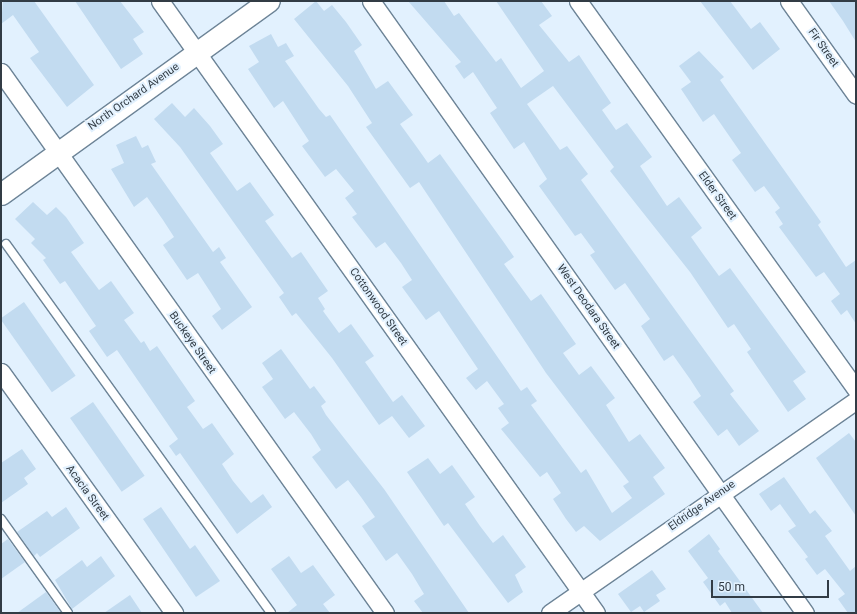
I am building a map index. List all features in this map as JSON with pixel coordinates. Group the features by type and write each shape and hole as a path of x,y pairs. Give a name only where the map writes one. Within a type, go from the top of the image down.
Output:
{"street":[{"name":"Cottonwood Street","path":"160,1 596,613"},
{"name":"North Orchard Avenue","path":"1,194 58,151 269,1"},
{"name":"West Deodara Street","path":"371,1 805,613"},
{"name":"Elder Street","path":"578,1 856,390"},
{"name":"Fir Street","path":"789,1 856,95"},
{"name":"Buckeye Street","path":"1,72 385,613"},
{"name":"Acacia Street","path":"1,372 174,613"},
{"name":"Eldridge Avenue","path":"550,613 856,400"}],"lane":[{"path":"6,244 271,613"},
{"path":"1,519 68,613"}],"building":[{"path":"3,1 34,1 94,85 67,107 30,58 39,52 13,15 1,24"},
{"path":"75,1 120,1 144,32 133,39 143,54 121,69"},
{"path":"316,1 324,11 332,5 362,45 354,51 376,89 388,81 413,115 400,124 428,163 440,154 514,257 504,264 531,301 541,294 576,344 563,353 579,375 591,366 615,398 606,405 629,442 640,434 665,468 653,477 665,494 600,541 584,526 576,532 566,519 553,499 561,493 547,472 540,477 501,429 509,423 498,408 504,404 487,381 476,390 466,378 478,369 439,311 426,320 402,287 412,280 401,263 385,242 376,248 352,217 357,214 345,198 354,191 336,169 325,177 302,146 309,141 283,101 274,108 248,69 259,62 249,46 271,34 278,47 286,43 294,56 285,61 319,109 326,117 330,115 521,391 527,387 537,401 531,405 581,473 586,469 612,513 632,498 623,486 629,482 546,373 419,182 410,188 366,127 372,123 348,86 294,19"},
{"path":"408,1 444,1 454,16 459,13 496,62 501,58 521,88 544,71 496,1 541,1 552,16 539,25 569,62 579,55 611,103 602,110 616,130 627,123 652,157 640,166 667,206 679,197 702,228 691,237 703,254 719,276 730,268 806,372 793,381 806,399 788,412 747,352 751,349 734,324 728,328 690,272 610,171 614,167 553,86 527,104 560,150 567,146 588,174 581,180 734,391 730,394 759,431 739,446 727,429 718,436 693,402 701,396 690,379 673,355 664,361 641,326 650,319 625,283 615,290 590,255 595,252 581,233 575,236 539,186 547,179 524,142 514,149 490,113 497,108 473,72 464,79 455,66 461,62"},
{"path":"700,1 730,1 751,29 760,22 780,49 753,70"},
{"path":"829,1 856,1 856,42 843,21"},
{"path":"699,51 724,77 720,80 821,222 818,225 846,267 856,260 856,324 847,310 841,315 831,301 840,294 824,272 816,277 779,227 783,224 775,212 780,208 764,186 755,192 732,160 741,153 714,114 703,122 681,89 691,82 679,66"},
{"path":"172,103 185,117 194,108 210,126 223,144 210,153 237,191 250,182 274,215 265,221 292,258 301,252 328,291 318,298 325,309 323,311 339,333 351,324 374,356 365,362 393,402 402,395 425,426 409,438 392,416 379,425 332,358 296,313 292,316 279,297 284,293 180,147 154,119"},
{"path":"136,136 142,148 148,145 156,162 151,164 213,252 219,247 226,258 220,262 252,307 222,330 212,316 221,309 198,273 187,280 163,245 174,237 163,220 147,197 134,207 111,169 124,163 116,145"},
{"path":"33,202 47,215 56,207 66,217 84,243 71,252 99,290 111,281 134,313 124,320 141,343 144,341 150,351 157,346 195,401 187,407 203,429 212,423 234,454 222,464 233,481 251,503 263,494 272,507 237,534 180,453 176,456 169,446 178,439 117,350 107,357 89,331 96,326 65,281 60,284 43,260 46,258 31,243 35,239 15,219"},
{"path":"24,302 76,376 52,392 1,320 1,318"},
{"path":"281,349 310,389 314,386 326,402 321,406 326,415 384,489 469,613 423,613 414,601 424,594 412,574 397,553 386,561 362,526 375,517 361,497 348,480 336,489 312,457 321,450 311,434 294,412 285,419 262,387 273,379 262,363"},
{"path":"93,402 145,476 122,492 70,418"},
{"path":"849,433 856,442 856,516 816,458"},
{"path":"22,449 36,469 24,478 28,484 1,503 1,463"},
{"path":"428,458 440,474 452,465 475,497 465,504 480,526 493,543 503,535 526,567 515,575 523,592 508,603 448,523 444,526 407,472"},
{"path":"784,477 810,514 815,510 832,531 825,536 850,571 856,566 856,613 848,613 838,599 845,594 825,569 817,575 805,559 808,557 788,531 796,526 780,504 771,511 759,494"},
{"path":"66,507 80,528 40,557 37,553 34,556 17,532 47,511 52,517"},
{"path":"161,507 190,549 195,545 220,581 196,597 143,519"},
{"path":"709,534 720,549 718,551 763,613 732,613 725,602 720,606 703,582 708,578 688,551"},
{"path":"8,539 25,562 1,579 1,544"},
{"path":"101,556 115,576 72,609 55,580 82,560 87,567"},
{"path":"289,556 301,573 313,565 335,595 323,604 330,613 287,613 297,605 271,569"},
{"path":"652,570 666,589 656,595 660,601 644,612 640,606 631,612 618,594"},
{"path":"46,592 61,613 17,613"},
{"path":"130,595 142,613 104,613"}]}
